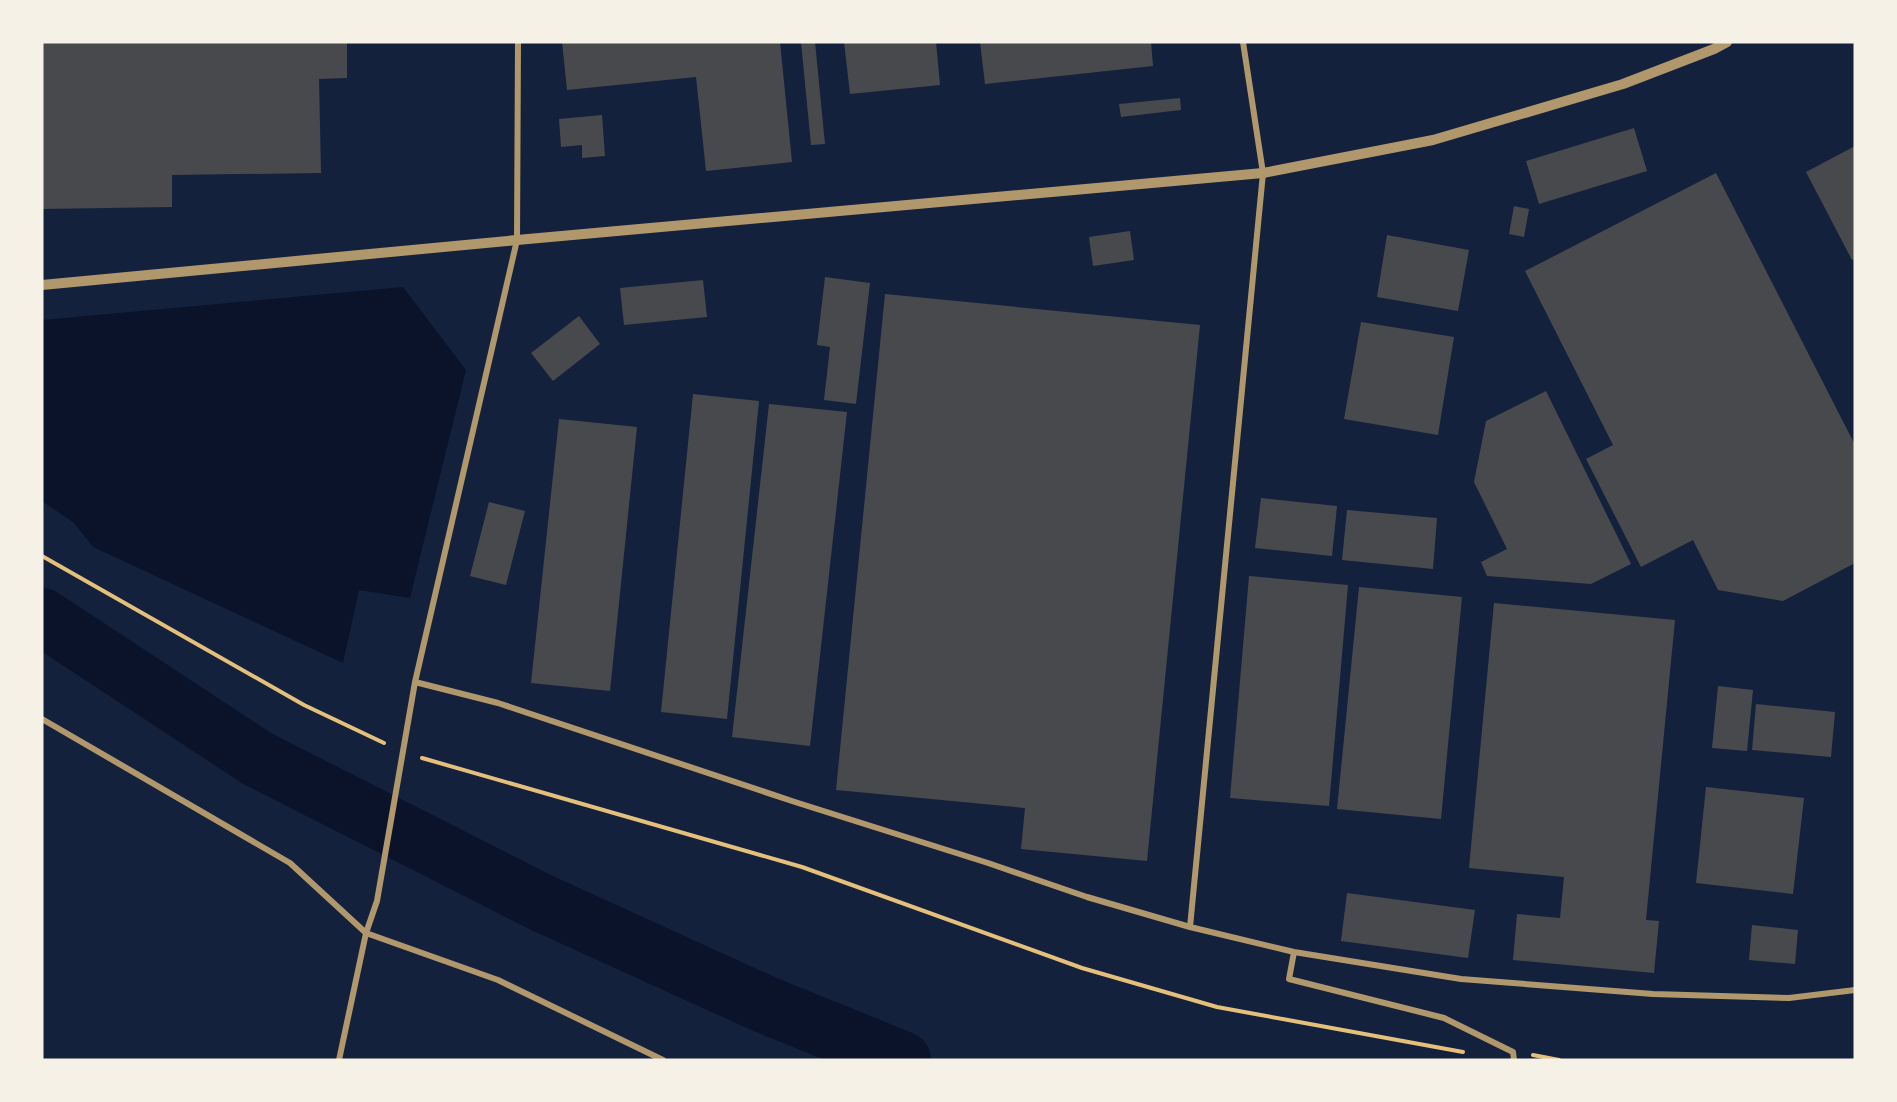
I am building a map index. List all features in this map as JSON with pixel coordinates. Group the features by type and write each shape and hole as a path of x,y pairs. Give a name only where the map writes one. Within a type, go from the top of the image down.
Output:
{"street":[{"path":"339,1060 366,933 377,901 415,682 517,240 518,42"},
{"path":"1190,927 1263,173 1243,42"},
{"path":"42,285 1263,173 1444,137 1623,84 1727,42"},
{"path":"415,682 498,703 1088,897 1190,927 1294,952 1461,979 1653,994 1789,998 1855,990"},
{"path":"42,719 290,863 366,933 498,980 663,1060"},
{"path":"1294,952 1290,979 1444,1018 1514,1052 1514,1060"}],"path":[{"path":"42,556 304,705 403,752 802,867 1082,968 1216,1008 1472,1053"}],"water":[{"path":"403,287 466,370 410,598 359,590 343,663 93,547 74,523 42,501 42,320"}],"building":[{"path":"42,42 347,42 347,78 319,79 321,173 172,175 172,207 42,209"},
{"path":"562,42 780,42 792,162 706,171 696,77 567,90"},
{"path":"801,42 815,42 825,144 811,145"},
{"path":"844,42 936,42 940,85 850,94"},
{"path":"980,42 1151,42 1153,66 985,84"},
{"path":"1180,98 1181,110 1121,117 1119,104"},
{"path":"602,115 605,156 582,158 582,145 561,147 559,119"},
{"path":"1634,128 1647,171 1539,204 1526,161"},
{"path":"1855,146 1855,258 1852,260 1806,172"},
{"path":"1716,173 1855,445 1855,563 1783,601 1718,590 1693,540 1641,567 1586,459 1613,445 1525,271"},
{"path":"1514,206 1529,209 1524,237 1509,234"},
{"path":"1130,231 1134,260 1093,266 1089,237"},
{"path":"1387,235 1469,250 1458,311 1377,297"},
{"path":"825,277 870,283 856,404 824,400 830,347 817,345"},
{"path":"703,280 707,317 624,325 620,288"},
{"path":"885,294 1200,325 1147,861 1021,849 1025,808 836,790"},
{"path":"579,316 600,344 553,381 531,353"},
{"path":"1361,322 1454,337 1438,435 1344,419"},
{"path":"1546,391 1631,564 1591,584 1487,576 1481,562 1507,549 1474,482 1486,421"},
{"path":"693,394 759,401 727,719 661,712"},
{"path":"769,404 847,412 810,746 732,737"},
{"path":"559,419 637,427 610,691 531,683"},
{"path":"1261,498 1337,506 1332,556 1255,548"},
{"path":"489,502 525,511 506,585 470,576"},
{"path":"1347,510 1437,518 1433,569 1342,560"},
{"path":"1249,576 1348,585 1329,806 1230,798"},
{"path":"1359,587 1462,597 1441,819 1337,809"},
{"path":"1494,603 1675,620 1646,920 1659,921 1654,973 1513,960 1517,914 1560,918 1564,877 1469,868"},
{"path":"1718,686 1753,690 1747,751 1712,748"},
{"path":"1756,704 1835,712 1831,757 1752,750"},
{"path":"1706,787 1804,798 1793,894 1696,883"},
{"path":"1347,893 1475,910 1468,958 1341,941"},
{"path":"1752,925 1798,930 1795,964 1749,960"}],"waterway":[{"path":"42,617 258,759 542,903 764,1004 902,1060"}]}
